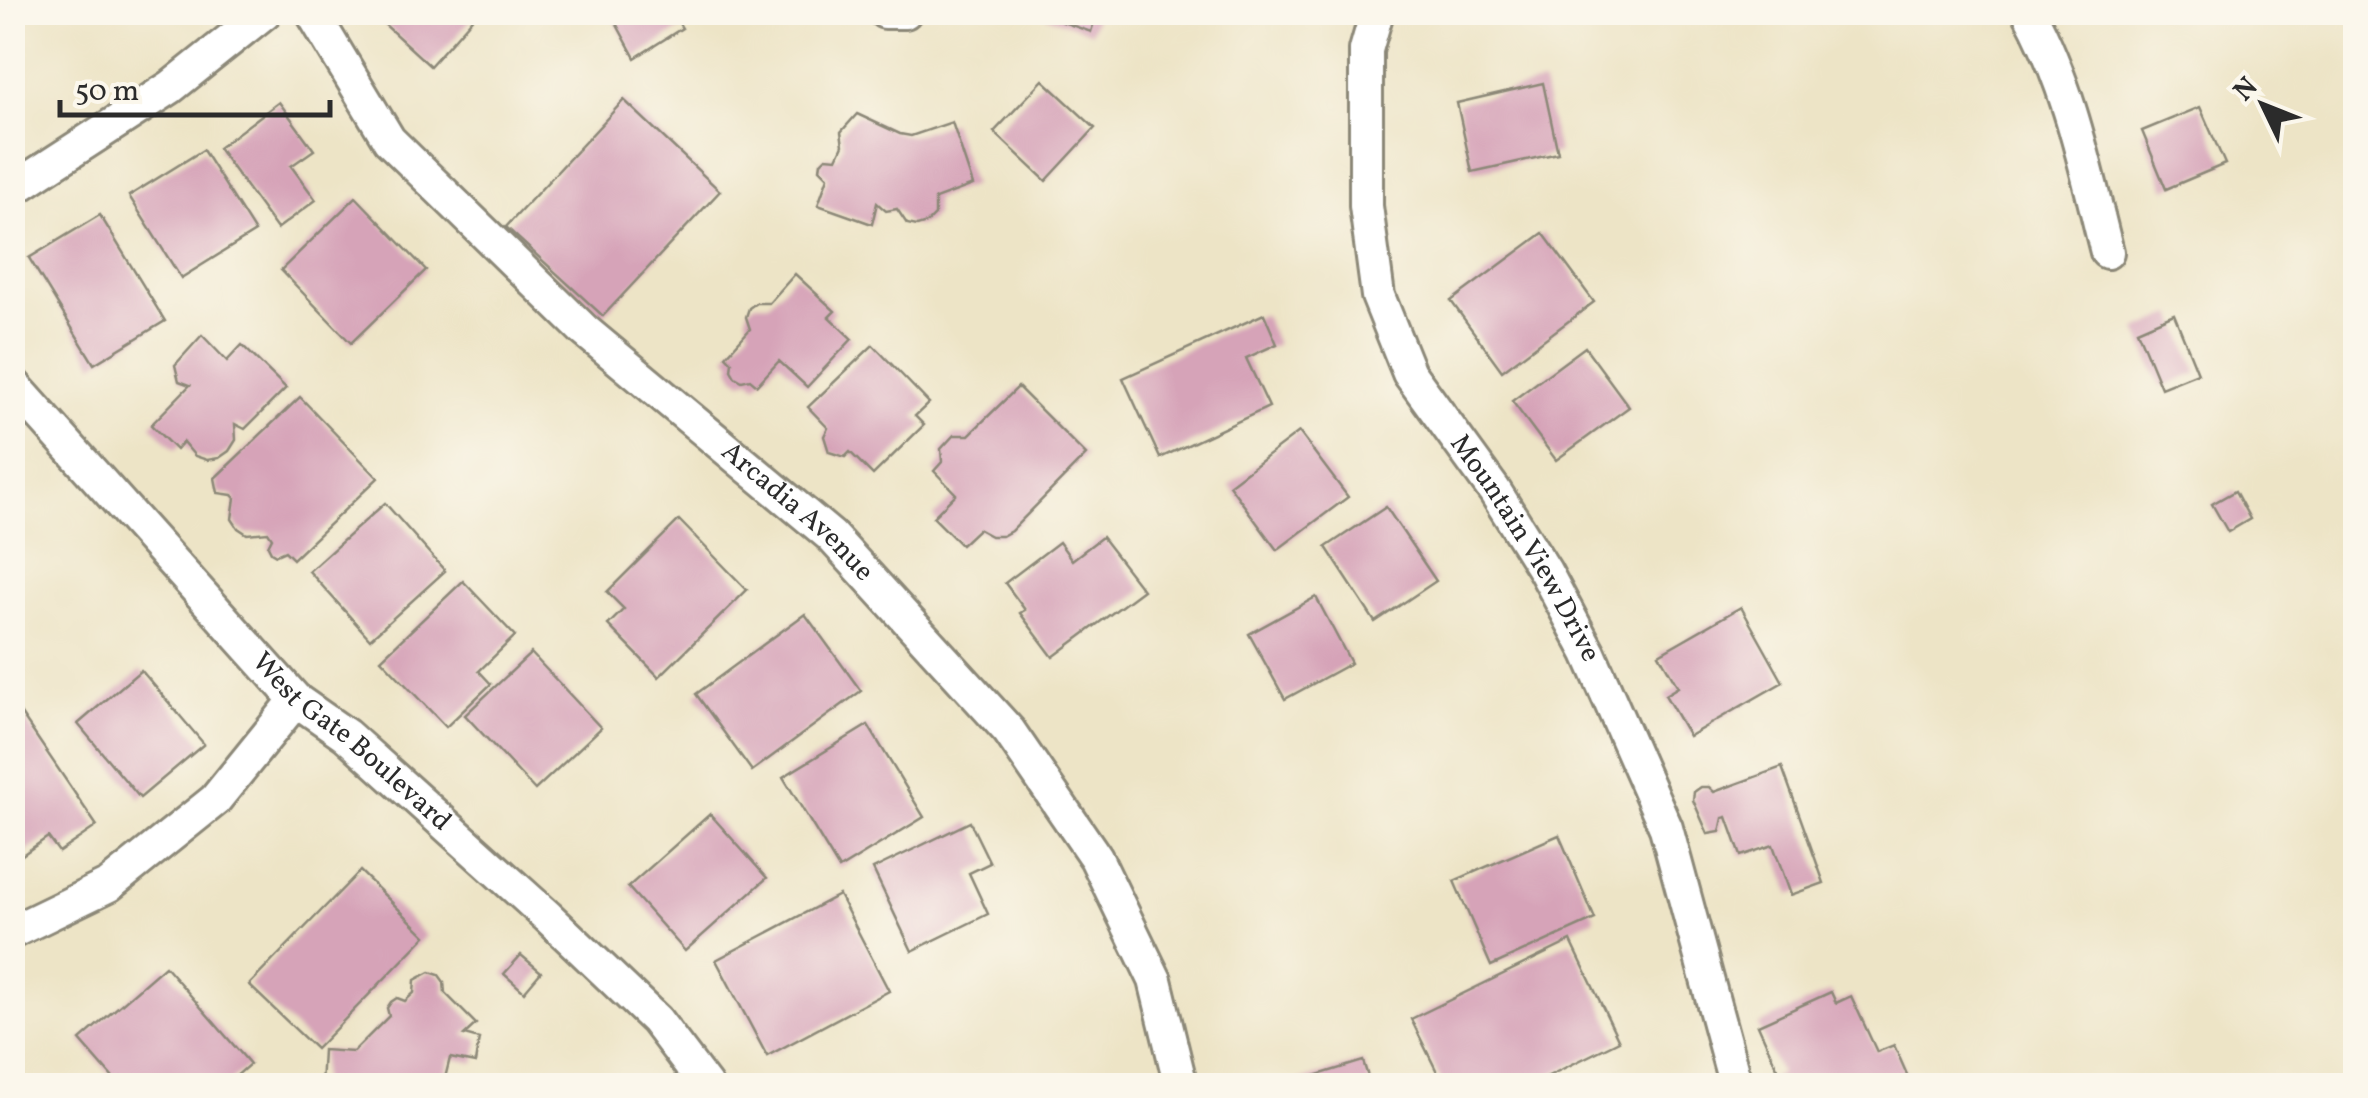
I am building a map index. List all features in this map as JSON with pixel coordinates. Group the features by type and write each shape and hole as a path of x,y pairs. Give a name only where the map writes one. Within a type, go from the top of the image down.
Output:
{"street":[{"path":"12,190 171,87 265,12"},
{"name":"Arcadia Avenue","path":"312,12 389,140 584,330 830,536 1009,731 1105,875 1154,980 1181,1086"},
{"path":"885,12 905,12"},
{"name":"Mountain View Drive","path":"1377,12 1366,50 1366,206 1378,296 1408,372 1494,490 1589,653 1666,828 1736,1086"},
{"path":"2029,12 2049,49 2074,121 2106,252"},
{"name":"West Gate Boulevard","path":"12,383 296,700 346,735 548,917 656,1020 706,1086"},
{"path":"12,932 109,885 215,800 296,700"}],"building":[{"path":"371,12 478,12 430,66"},
{"path":"610,12 672,12 682,28 635,58"},
{"path":"1034,12 1097,12 1091,32"},
{"path":"1043,80 1095,128 1046,181 994,132"},
{"path":"1543,83 1558,153 1472,172 1457,103"},
{"path":"624,100 720,191 603,316 506,227"},
{"path":"279,102 314,150 291,166 316,200 277,229 218,148"},
{"path":"2200,107 2225,164 2166,189 2142,131"},
{"path":"857,114 911,136 952,122 973,185 935,199 935,215 917,226 907,224 897,209 886,211 877,203 872,224 818,205 828,177 820,169 821,162 826,157 837,158 843,145 841,132"},
{"path":"203,150 255,232 181,278 129,196"},
{"path":"356,197 426,270 351,343 281,270"},
{"path":"100,215 165,321 94,364 29,258"},
{"path":"1543,233 1594,302 1502,371 1451,301"},
{"path":"795,274 835,311 829,317 852,339 807,387 779,361 757,385 750,379 742,381 735,377 732,362 726,356 750,329 746,317 749,308 756,303 769,303"},
{"path":"1264,314 1277,344 1246,358 1269,407 1160,458 1123,378"},
{"path":"2174,314 2198,373 2161,388 2137,330"},
{"path":"202,335 227,361 242,345 286,388 245,429 235,424 236,440 229,451 207,460 195,456 183,442 176,450 151,425 190,385 179,381 175,365"},
{"path":"873,345 929,403 915,416 924,425 873,475 850,452 845,457 829,452 824,436 828,428 808,407"},
{"path":"1585,347 1629,407 1556,460 1512,401"},
{"path":"1018,387 1086,455 1011,531 991,536 978,529 961,545 933,517 956,494 934,471 942,462 941,449 954,435 969,435"},
{"path":"300,397 378,478 293,559 285,551 276,555 271,552 268,546 272,538 268,532 247,534 238,528 232,519 235,498 218,493 215,478"},
{"path":"1299,432 1348,497 1277,550 1229,485"},
{"path":"2235,491 2250,519 2228,532 2212,504"},
{"path":"385,503 445,571 370,639 309,571"},
{"path":"1386,507 1436,581 1375,622 1326,547"},
{"path":"679,520 747,590 659,677 608,625 624,609 607,592"},
{"path":"1102,537 1143,590 1053,657 1020,613 1025,610 1005,583 1059,542 1072,560"},
{"path":"463,581 515,636 479,671 491,684 446,727 381,659"},
{"path":"1316,597 1351,663 1285,699 1249,634"},
{"path":"1741,607 1783,682 1689,736 1665,695 1678,687 1659,654"},
{"path":"805,614 861,691 752,771 696,694"},
{"path":"531,653 601,728 535,790 465,715"},
{"path":"141,670 204,744 140,798 78,724"},
{"path":"19,711 97,826 59,852 48,837 12,862 12,716"},
{"path":"868,725 924,817 839,869 783,777"},
{"path":"1782,767 1824,883 1791,895 1773,845 1741,856 1727,817 1723,818 1720,832 1708,834 1693,800 1694,792 1701,787 1714,792"},
{"path":"710,814 767,878 685,951 628,887"},
{"path":"970,822 990,863 969,873 988,914 912,951 873,869"},
{"path":"1559,835 1595,919 1491,966 1454,881"},
{"path":"360,871 426,936 316,1049 249,985"},
{"path":"839,895 889,991 767,1056 716,960"},
{"path":"1571,941 1619,1041 1528,1086 1444,1086 1411,1019"},
{"path":"521,955 541,972 524,992 504,974"},
{"path":"165,966 250,1064 225,1086 120,1086 80,1040"},
{"path":"430,972 439,975 445,993 476,1024 464,1035 479,1039 475,1063 450,1058 443,1086 417,1080 412,1086 321,1086 323,1050 353,1052 389,1016 387,1008 391,1002 397,998 405,1001 414,993 415,980"},
{"path":"1831,992 1836,1003 1851,996 1877,1052 1894,1045 1912,1086 1775,1086 1772,1078 1780,1074 1758,1025"},
{"path":"1363,1061 1371,1086 1285,1085"}]}
